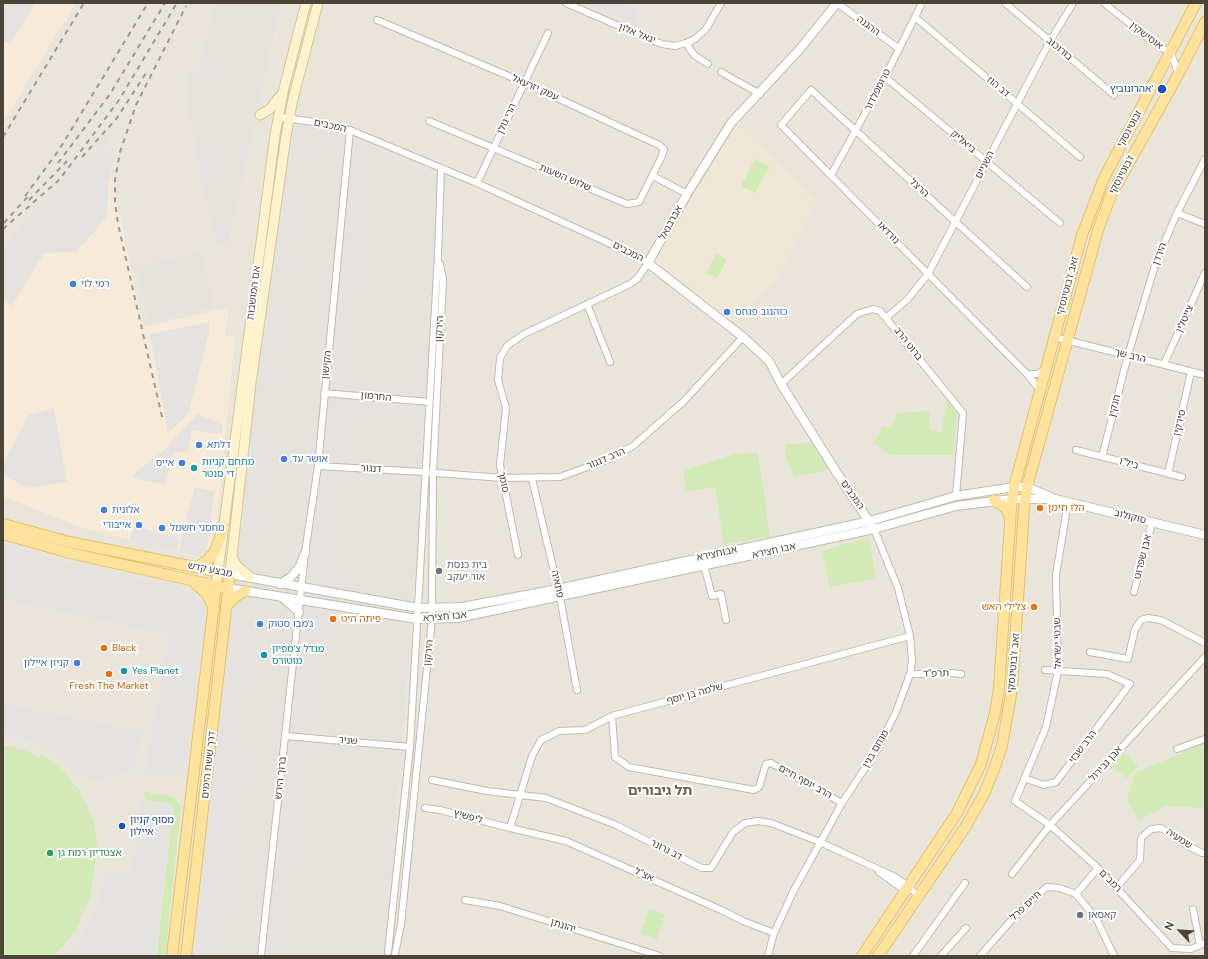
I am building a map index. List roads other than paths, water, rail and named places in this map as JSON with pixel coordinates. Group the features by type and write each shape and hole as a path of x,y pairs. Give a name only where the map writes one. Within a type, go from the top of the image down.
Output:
{"main road":[{"name":"אם המושבות","path":"216,586 259,250 278,117 306,3"},
{"name":"אם המושבות","path":"230,574 251,383 289,119 318,3"},
{"name":"זבוטינסקי","path":"1082,235 1104,178 1196,3"},
{"name":"ז'בוטינסקי","path":"1068,340 1098,230 1111,195 1178,75 1205,22"},
{"path":"260,115 274,105 284,88"},
{"name":"זאב ז'בוטינסקי","path":"1054,337 1082,235"},
{"path":"1014,487 1054,337"},
{"name":"זאב ז'בוטינסקי","path":"878,956 946,859 984,794 1002,746 1012,690 1025,498 1068,340"},
{"name":"זאב ז'בוטינסקי","path":"862,956 957,813 981,764 995,713 1000,677 1010,518 1014,487"},
{"path":"994,500 1006,508 1010,518"},
{"name":"מבצע קדש","path":"3,524 69,542 230,574"},
{"path":"197,567 208,560 215,551 224,526"},
{"name":"מבצע קדש","path":"3,534 70,553 196,583 228,588"},
{"path":"231,555 237,566 250,577"},
{"name":"דרך ששת הימים","path":"186,956 230,574"},
{"path":"196,583 206,593 214,608"},
{"name":"דרך ששת הימים","path":"172,956 216,586"},
{"path":"226,606 234,597 245,591"}],"street":[{"name":"יגאל אלון","path":"566,3 662,44 675,46 686,43 706,29 721,3"},
{"name":"ההגנה","path":"837,3 898,48"},
{"name":"אברבנאל","path":"506,408 498,372 500,358 508,346 524,334 630,284 639,276 731,123 760,94 799,50 837,3"},
{"name":"טרומפלדור","path":"831,175 885,77 898,48 922,3"},
{"name":"בורוכוב","path":"1005,3 1114,95"},
{"name":"אוסישקין","path":"1104,3 1155,44 1171,53 1178,75"},
{"name":"השניים","path":"887,317 907,300 928,274 1050,41 1071,4"},
{"name":"דב הוז","path":"915,17 1080,157"},
{"name":"עמק יזרעאל","path":"378,20 524,83 660,145 664,149 653,176"},
{"name":"הרי גולן","path":"477,183 548,33"},
{"path":"686,43 694,55 708,64"},
{"path":"721,72 760,94"},
{"name":"ביאליק","path":"885,77 1060,223"},
{"name":"הרצל","path":"811,90 1027,287"},
{"name":"נורדאו","path":"811,90 781,125 1028,374 1040,390"},
{"name":"המכבים","path":"278,117 350,130 441,170 477,183 624,250 648,263 744,337 769,361 781,384 848,492 870,521 874,529"},
{"name":"שלוש השעות","path":"428,121 494,147 627,204 639,202 653,176"},
{"name":"הקישון","path":"301,600 305,553 318,466 350,130"},
{"name":"הירדן","path":"1128,356 1156,262 1177,213 1205,159"},
{"name":"הירקון","path":"386,954 410,746 418,619 424,472 438,255 441,170"},
{"path":"653,176 687,194"},
{"path":"1177,213 1205,224"},
{"name":"הירקון","path":"396,955 401,924 432,619 433,473 443,280 438,255"},
{"name":"צייטלין","path":"1164,364 1205,273"},
{"path":"587,304 610,362"},
{"name":"ברוט הרב","path":"781,384 857,314 873,309 880,311 887,317 963,413 956,496"},
{"name":"הרב דנגור","path":"424,472 532,479 560,477 609,459 633,446 684,401 744,337"},
{"name":"הרב שך","path":"1054,337 1205,375"},
{"name":"חנקין","path":"1102,457 1128,356"},
{"path":"1028,374 1037,374 1045,370"},
{"name":"סירקין","path":"1168,474 1191,372"},
{"name":"החרמון","path":"324,393 429,402"},
{"name":"סומך","path":"506,408 500,459 502,478 518,555"},
{"name":"ביל\"ו","path":"1076,450 1182,478"},
{"name":"דנגור","path":"318,466 424,472"},
{"name":"פתאיה","path":"532,479 559,593 577,690"},
{"path":"1014,487 1027,487"},
{"name":"אבוחצירא","path":"418,608 462,607 559,593 702,557 870,521 956,496 1014,487"},
{"name":"סוקולוב","path":"1027,487 1055,499 1205,535"},
{"name":"סוקולוב","path":"1012,499 1055,499"},
{"name":"אבו חצירא","path":"418,619 458,618 559,593 704,566 874,529 956,506 994,500 1012,499"},
{"name":"שבטי ישראל","path":"1015,801 1046,727 1058,671 1056,575 1068,502"},
{"name":"אבן שפרוט","path":"1134,592 1152,523"},
{"name":"מנחם בגין","path":"768,956 774,933 794,890 842,803 877,750 896,712 910,674 912,661 910,636 898,588 874,529"},
{"path":"280,584 291,577 300,566 305,553"},
{"path":"702,557 712,596 721,594 726,620"},
{"name":"מבצע קדש","path":"230,574 418,608"},
{"name":"מבצע קדש","path":"228,588 418,619"},
{"path":"283,597 299,612"},
{"name":"ברוך הירש","path":"261,956 301,600"},
{"path":"1090,652 1128,659 1135,629 1141,620 1148,618 1161,620 1205,643"},
{"name":"שלמה בן יוסף","path":"510,828 532,756 541,740 559,732 585,730 612,716 910,636"},
{"name":"אבן גבירול","path":"1012,874 1050,826 1205,658"},
{"path":"1045,670 1058,671"},
{"name":"הרב שבזי","path":"1024,778 1044,785 1056,782 1130,684 1107,674 1058,671"},
{"name":"תרפ\"ד","path":"910,674 942,672 961,674"},
{"name":"הרב יוסף חיים","path":"612,716 615,757 629,767 754,790 759,787 766,764 771,763 842,803"},
{"name":"שניר","path":"286,736 410,746"},
{"path":"1177,749 1205,739"},
{"name":"דב גרונר","path":"432,780 487,791 546,798 616,825 702,868 711,868 733,832 745,823 771,823 820,842 896,877 906,889 919,897"},
{"name":"רמב\"ם","path":"1015,801 1050,826 1098,868 1172,948 1191,950 1203,944"},
{"name":"ליפשיץ","path":"425,808 440,810 510,828"},
{"name":"אצ\"ל","path":"510,828 566,841 721,910 743,922 774,933"},
{"name":"שמעיה","path":"1117,887 1140,860 1141,838 1151,828 1161,828 1185,844 1202,853 1205,853"},
{"path":"1098,868 1076,894 1097,920 1114,956"},
{"path":"913,956 966,883"},
{"name":"חיים פרל","path":"980,956 1022,908 1047,887 1060,888 1076,894"},
{"name":"יהונתן","path":"465,900 500,906 660,956"},
{"path":"1193,909 1203,944"},
{"path":"942,956 966,928"},
{"path":"386,954 396,955"}],"railway":[{"path":"3,137 84,3"},
{"path":"25,196 59,150 148,3"},
{"path":"58,163 110,94 165,3"},
{"path":"3,229 59,180 119,100 177,3"},
{"path":"162,417 118,224 115,202 115,180 120,152 136,105 186,6"},
{"path":"82,157 117,118 148,70"},
{"path":"29,200 67,161"},
{"path":"4,223 31,193"}],"place":[{"name":"אהרונוביץ'","path":"1162,89"},
{"name":"רמי לוי","path":"73,284"},
{"name":"כוהנוב פנחס","path":"727,312"},
{"name":"דלתא","path":"199,445"},
{"name":"אושר עד","path":"284,459"},
{"name":"אייס","path":"182,463"},
{"name":"מתחם קניות די סנטר","path":"194,468"},
{"name":"הלו תימן","path":"1040,508"},
{"name":"אלונית","path":"104,510"},
{"name":"אייבורי","path":"139,525"},
{"name":"מחסני חשמל","path":"162,528"},
{"name":"בית כנסת אור יעקב","path":"439,571"},
{"name":"צלילי האש","path":"1034,607"},
{"name":"פיתה היט","path":"333,619"},
{"name":"ג'מבו סטוק","path":"260,624"},
{"name":"Black","path":"104,648"},
{"name":"מגדל צ'מפיון מוטורס","path":"264,655"},
{"name":"קניון איילון","path":"77,663"},
{"name":"Yes Planet","path":"124,671"},
{"name":"Fresh The Market","path":"109,674"},
{"name":"מסוף קניון איילון","path":"122,826"},
{"name":"אצטדיון רמת גן","path":"50,853"},
{"name":"קאסאן","path":"1080,915"}],"district":[{"name":"תל גיבורים","path":"660,791"}]}
